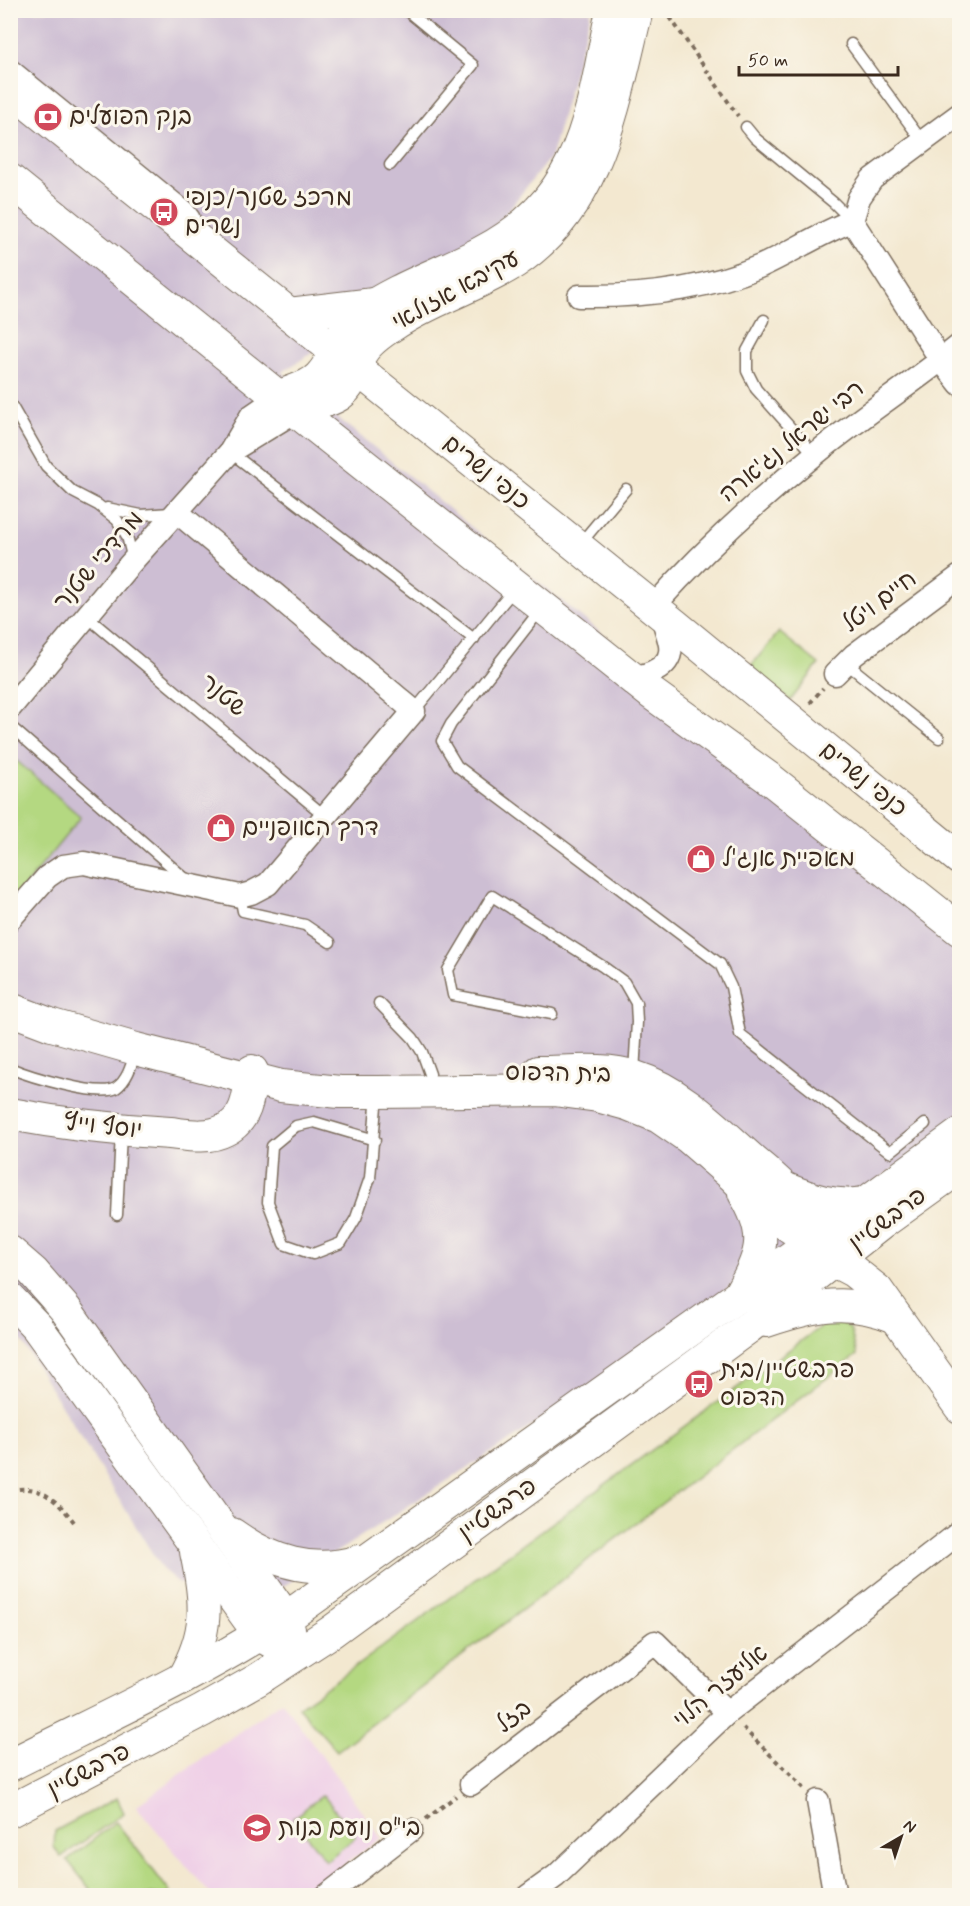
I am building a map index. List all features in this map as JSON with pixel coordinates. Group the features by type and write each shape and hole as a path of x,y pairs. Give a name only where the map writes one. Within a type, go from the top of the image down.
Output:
{"street":[{"name":"עקיבא אזולאי","path":"386,314 522,226 553,194 575,159 586,132 612,10"},
{"name":"עקיבא אזולאי","path":"287,404 339,394 351,381 345,359 348,325 360,314 386,314 419,309 515,262 554,229 574,203 591,172 608,128 637,10"},
{"name":"כנפי נשרים","path":"10,89 577,546 661,604 960,860"},
{"path":"960,114 872,179 856,205 852,221 941,360 960,384"},
{"path":"10,180 287,404 632,677 770,779 960,930"},
{"path":"579,296 647,294 702,285 760,266 819,235 852,221"},
{"path":"289,314 386,314 382,358 385,377 394,398"},
{"name":"רבי ישראל נג'ארה","path":"661,604 735,521 814,454 960,345"},
{"name":"מרדכי שטנר","path":"10,708 130,564 230,452 287,404"},
{"path":"10,919 47,877 63,866 84,863 240,896 252,893 268,884 414,711 177,512"},
{"name":"חיים ויטל","path":"841,668 960,576"},
{"path":"632,677 652,672 668,659 670,644 661,604"},
{"name":"בית הדפוס","path":"10,1009 52,1025 136,1049 304,1089 377,1092 554,1090 598,1096 627,1104 659,1117 688,1137 773,1215 796,1231 820,1256"},
{"name":"בית הדפוס","path":"246,1074 612,1072 634,1077 654,1085 684,1103 713,1125 784,1188 799,1208 820,1256"},
{"name":"יוסף וייץ","path":"10,1114 121,1130 195,1135 216,1127 223,1120 246,1074"},
{"name":"פרבשטיין","path":"10,1811 202,1711 296,1656 749,1327 820,1256 873,1213 960,1134"},
{"name":"פרבשטיין","path":"873,1213 960,1167"},
{"path":"734,1177 754,1213 761,1241 756,1264 738,1296"},
{"path":"784,1188 833,1204 873,1213 870,1258 874,1278 890,1308"},
{"path":"10,1252 33,1272 66,1310 205,1532 260,1635 296,1656"},
{"path":"820,1256 859,1274 890,1308 960,1407"},
{"name":"פרבשטיין","path":"10,1765 183,1678 260,1635 738,1296 820,1256"},
{"path":"10,1299 37,1327 205,1532 286,1618 296,1656"},
{"path":"749,1327 824,1306 890,1308"},
{"path":"205,1532 254,1549 287,1564 322,1568 371,1557"},
{"path":"183,1678 195,1657 204,1626 201,1575 205,1532"},
{"name":"אליעזר הלוי","path":"528,1896 557,1886 727,1713 960,1532"},
{"name":"בזל","path":"471,1784 655,1642 727,1713"},
{"path":"818,1802 835,1896"},
{"path":"326,1896 411,1830"}],"lane":[{"path":"390,165 473,65 406,10"},
{"path":"851,44 922,141"},
{"path":"10,63 188,208 196,223 196,239"},
{"path":"746,127 767,149 834,203 852,221"},
{"path":"764,320 747,351 747,371 756,390 814,454"},
{"path":"10,403 46,466 73,492 118,512 141,515 177,512"},
{"path":"230,452 474,639"},
{"path":"577,546 626,489"},
{"path":"98,505 117,520 127,536 131,552 130,564"},
{"path":"414,711 518,585"},
{"path":"543,606 451,724 442,741 457,765 720,964 731,987 740,1034 890,1152 925,1124"},
{"name":"שטנר","path":"86,616 325,816"},
{"path":"841,668 939,738"},
{"path":"10,726 195,887"},
{"path":"240,896 243,911 304,925 330,942"},
{"path":"552,1014 453,995 448,970 492,896 624,982 636,1003 634,1077"},
{"path":"379,1003 413,1038 422,1052 430,1074"},
{"path":"10,1068 95,1091 108,1091 117,1087 124,1080 136,1049"},
{"path":"375,1140 314,1122 296,1126 272,1146 268,1202 284,1244 313,1254 341,1243 357,1218 370,1178 375,1140 377,1092"},
{"path":"117,1215 121,1130"}],"path":[{"path":"665,10 746,127"},
{"path":"807,707 841,668"},
{"path":"10,1491 21,1488 36,1490 51,1497 61,1505 74,1522"},
{"path":"727,1713 818,1802"},
{"path":"411,1830 471,1784"}],"shaded area":[{"path":"11,11 591,11 551,156 491,232 397,299 282,372 959,926 959,1121 582,1394 279,1589 209,1592 179,1583 162,1569 11,1324"},
{"path":"282,1701 381,1838 303,1895 211,1895 136,1806"}],"green space":[{"path":"779,632 819,664 790,701 749,668"},
{"path":"11,756 81,817 11,903"},
{"path":"834,1317 850,1328 857,1355 337,1751 298,1707 344,1675"},
{"path":"323,1795 356,1837 326,1861 293,1818"},
{"path":"117,1798 124,1813 61,1857 54,1847 55,1831"},
{"path":"116,1822 170,1892 166,1895 95,1895 67,1860"}],"place":[{"name":"בנק הפועלים","path":"48,117"},
{"name":"מרכז שטנר/כנפי נשרים","path":"164,212"},
{"name":"דרך האופניים","path":"221,828"},
{"name":"מאפיית אנג'ל","path":"701,859"},
{"name":"פרבשטיין/בית הדפוס","path":"699,1384"},
{"name":"בי\"ס נועם בנות","path":"257,1828"}]}
